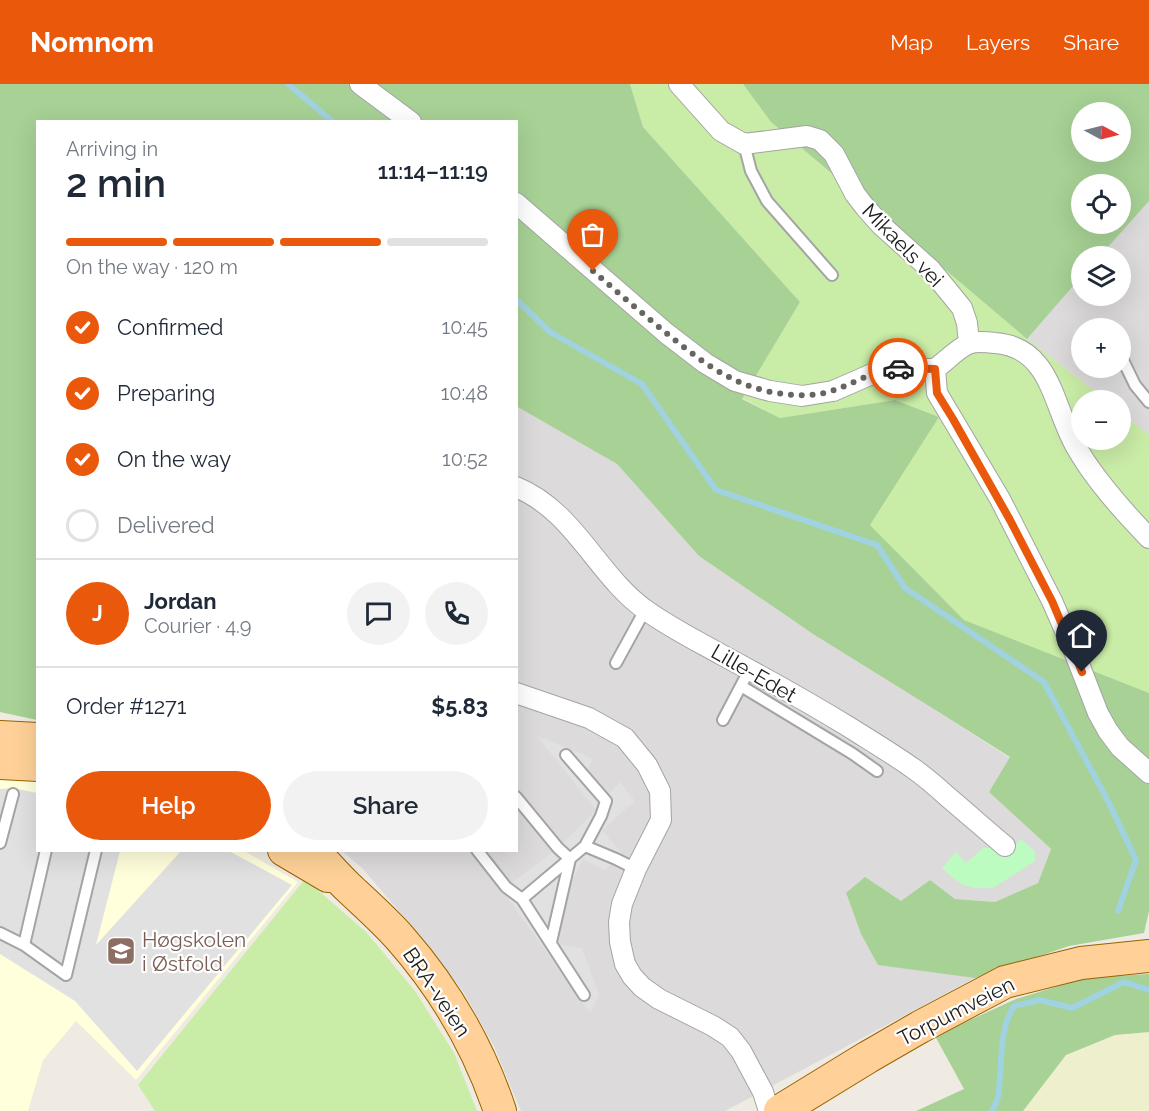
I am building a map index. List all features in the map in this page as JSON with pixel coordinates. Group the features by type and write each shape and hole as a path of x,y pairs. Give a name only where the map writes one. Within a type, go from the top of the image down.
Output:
{"main road":[{"path":"0,737 36,740"},
{"path":"0,763 36,765"},
{"name":"BRA-veien","path":"287,852 349,888"},
{"name":"BRA-veien","path":"315,852 399,936 432,978 458,1017 480,1060 500,1111"},
{"name":"Torpumveien","path":"780,1111 920,1027 1005,982 1081,963 1149,956"}],"street":[{"path":"360,84 408,120"},
{"path":"679,84 721,131 744,144"},
{"name":"Mikaels vei","path":"744,144 807,136 820,140 834,154 855,194 865,207 881,225 931,270 962,308 967,323 969,343"},
{"path":"518,205 666,333 705,363 735,381 770,391 802,396 833,391 879,371 935,369 969,343 1003,343 1018,348 1032,357 1042,369 1074,444 1088,466 1103,487 1149,538"},
{"path":"935,369 937,393 1000,499 1052,601 1098,713 1120,747 1149,773"},
{"name":"Lille-Edet","path":"518,488 561,516 622,589 645,610 745,678 815,708 848,726 915,770 1005,846"},
{"path":"518,694 589,718 625,738 647,765 660,791 661,820 636,869 622,904 619,922 620,942 625,964 642,987 659,999 730,1037 741,1051 763,1092 769,1111"}],"lane":[{"path":"744,144 750,171 767,201 832,275"},
{"path":"1131,375 1149,402"},
{"path":"616,663 645,610"},
{"path":"723,720 745,678 804,725 877,771"},
{"path":"804,725 815,708"},
{"path":"522,898 585,846 601,816 606,801 566,755"},
{"path":"0,843 13,794"},
{"path":"518,799 558,848 570,859"},
{"path":"585,846 636,869"},
{"path":"24,945 46,852"},
{"path":"0,933 24,945 66,975 96,852"},
{"path":"479,852 506,887 522,898 584,995"},
{"path":"551,942 570,859"}],"shaded area":[{"path":"1149,201 1149,435 1131,420 1131,390 1093,390 1078,378 1131,378 1131,318 1071,318 1071,373 1027,339 1071,288 1071,306 1131,306 1131,246 1109,246 1120,234 1131,234 1131,221"},
{"path":"518,407 617,464 699,556 813,634 1010,758 989,792 1051,849 1038,883 995,902 955,899 930,880 901,901 865,878 846,894 861,934 878,964 975,978 725,1111 521,1111 494,1046 464,993 428,945 362,868 343,852 518,852"},
{"path":"537,736 593,760 586,772 609,794 620,782 635,801 602,830 622,854 605,870 583,859 564,899 559,945 582,948 599,995 590,1013 502,890 558,848 596,810"},
{"name":"Høgskolen i Østfold","path":"0,776 36,779 36,852 246,852 298,882 136,1080 76,1021 43,1060 28,1111 0,1111"},
{"name":"Høgskolen i Østfold","path":"13,788 36,793 36,852 120,852 96,945 180,852 231,852 292,885 137,1071 75,1001 0,954 0,789"},
{"path":"1149,1032 1149,1111 1023,1111 1066,1055 1115,1035"}],"green space":[{"path":"0,84 630,84 643,127 800,302 742,399 780,418 895,400 939,417 870,525 964,620 1149,693 1149,911 1144,933 1069,946 975,978 878,965 861,934 846,893 865,877 901,901 930,880 955,899 995,902 1038,883 1051,849 989,792 1010,757 813,634 699,556 617,464 518,407 518,120 36,120 36,720 0,712"},
{"path":"630,84 743,84 771,122 1027,339 1071,373 1071,378 1078,378 1093,390 1071,390 1071,450 1131,450 1131,420 1149,435 1149,693 964,620 870,525 939,417 895,400 780,418 742,398 800,302 643,127"},
{"path":"743,84 1149,84 1149,201 1131,221 1131,174 1071,174 1071,234 1120,234 1109,246 1071,246 1071,288 1027,339 771,122"},
{"path":"1021,839 1035,852 1035,861 993,888 963,885 942,868 956,852 966,863 983,848 994,848 1004,856"},
{"path":"305,879 366,932 415,991 454,1053 477,1111 155,1111 138,1085"},
{"path":"1149,974 1149,1032 1115,1035 1066,1055 1023,1111 916,1111 964,1089 935,1036 1016,999 1085,978"}],"waterway":[{"path":"288,84 331,120"},
{"path":"518,301 550,332 642,384 716,490 877,545 905,588 1044,682 1109,803 1136,860 1118,911"},
{"path":"992,1111 999,1093 1004,1030 1014,1006 1040,1000 1072,1008 1124,982 1149,990"}],"way so far":[{"path":"593,271 666,333 705,363 735,381 770,391 802,396 833,391 879,371 898,368"}],"place":[{"name":"Høgskolen i Østfold","path":"121,951"}],"route":[{"path":"898,368 935,369 937,393 1000,499 1052,601 1082,672"}]}
